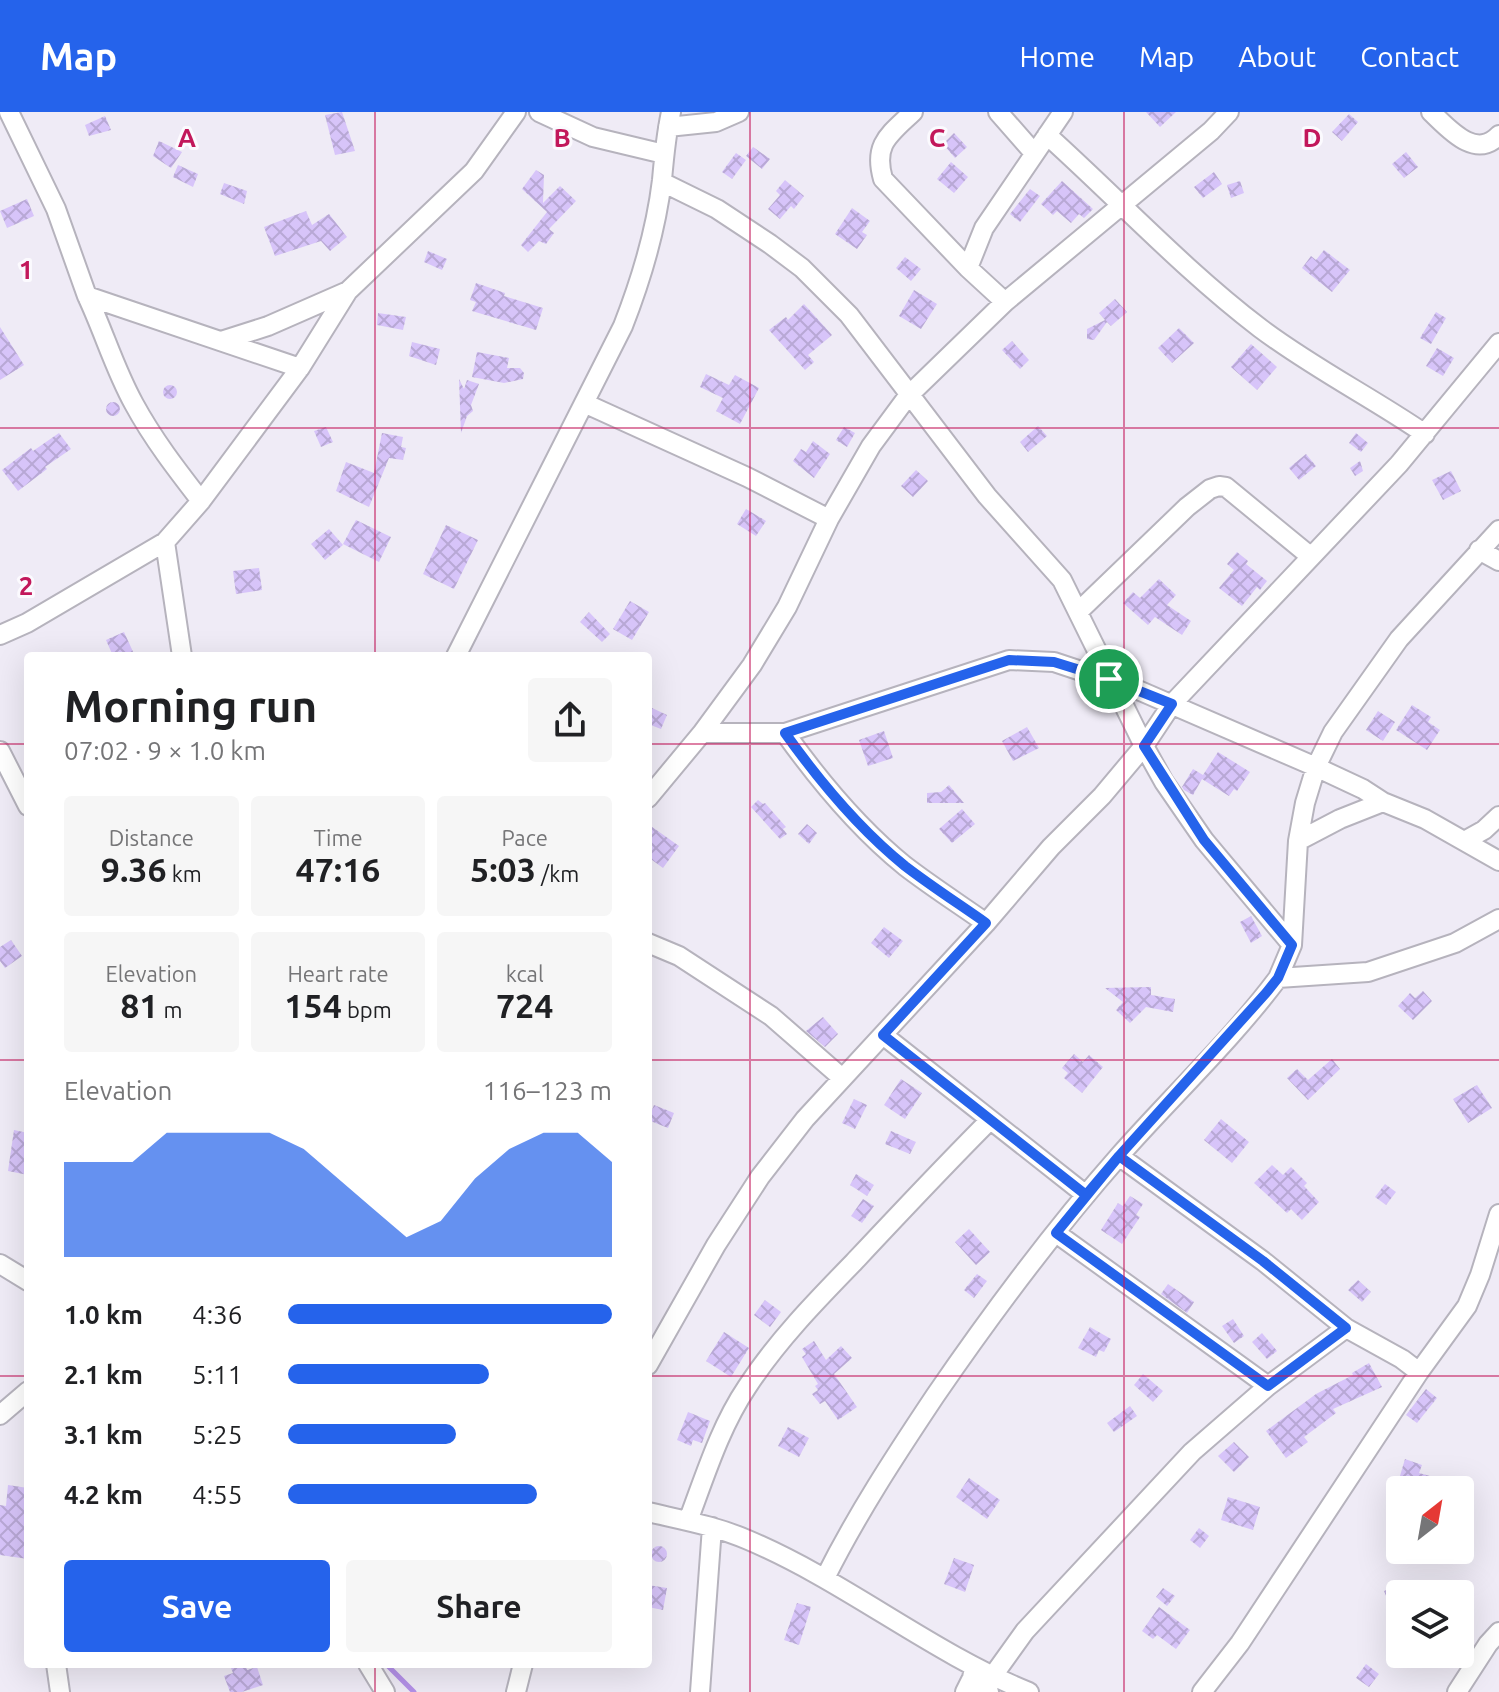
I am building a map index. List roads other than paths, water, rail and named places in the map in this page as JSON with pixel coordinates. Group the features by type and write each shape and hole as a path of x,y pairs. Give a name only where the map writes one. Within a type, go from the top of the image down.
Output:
{"street":[{"path":"9,112 56,209 87,296 134,404 163,452 201,501"},
{"path":"0,635 27,623 165,542 201,501 300,368 348,291 474,171 516,112"},
{"path":"539,112 593,137 664,154"},
{"path":"458,652 633,301 662,182 670,120 716,122 739,112"},
{"path":"913,112 881,146 878,162 883,179 1005,302"},
{"path":"998,112 1034,153"},
{"path":"968,268 984,228 1063,112"},
{"path":"652,793 702,733 752,665 787,607 829,519 871,446 908,396 1005,302 1211,131 1229,112"},
{"path":"1431,112 1463,140 1475,145 1492,143 1499,135"},
{"path":"1047,135 1221,297 1313,365 1352,386 1425,434"},
{"path":"662,182 717,209 802,268 849,315 987,496 1062,580 1144,746 1204,840 1292,945"},
{"path":"221,341 268,326 348,291"},
{"path":"87,296 300,368"},
{"path":"652,1358 716,1245 760,1177 805,1119 986,923 1051,847 1102,796 1144,746 1172,704 1425,434 1499,343"},
{"path":"584,403 747,477 829,519"},
{"path":"1079,611 1187,507 1219,486 1226,487 1310,556"},
{"path":"825,1578 853,1522 884,1472 968,1348 1086,1195 1278,978 1292,945 1298,841 1305,803 1316,767 1333,732 1384,659 1499,530"},
{"path":"165,542 181,652"},
{"path":"1479,550 1499,561"},
{"path":"702,733 785,733 1009,660 1054,662 1109,679 1172,704 1316,767 1466,840 1499,861"},
{"path":"785,733 830,793 865,829 905,866 986,923"},
{"path":"0,751 24,798"},
{"path":"1298,841 1340,819 1383,802"},
{"path":"1466,840 1484,830 1499,816"},
{"path":"1278,978 1368,972 1455,943 1499,919"},
{"path":"652,945 679,956 771,1016 841,1077"},
{"path":"883,1035 1086,1195"},
{"path":"688,1521 723,1429 762,1366 800,1319 925,1184 989,1121"},
{"path":"1119,1156 1251,1252 1346,1328 1419,1372"},
{"path":"1202,1692 1240,1643 1419,1372 1467,1306 1499,1214"},
{"path":"1056,1233 1268,1386"},
{"path":"0,1264 24,1279"},
{"path":"990,1685 1019,1638 1181,1464 1268,1386 1346,1328"},
{"path":"0,1415 24,1394"},
{"path":"652,1513 747,1539 825,1578 970,1680 1029,1692"},
{"path":"700,1692 712,1527"},
{"path":"1457,1692 1499,1632"},
{"path":"57,1668 60,1692"},
{"path":"370,1668 385,1692"},
{"path":"516,1692 522,1668"}],"waterway":[{"path":"390,1668 414,1692"}]}
